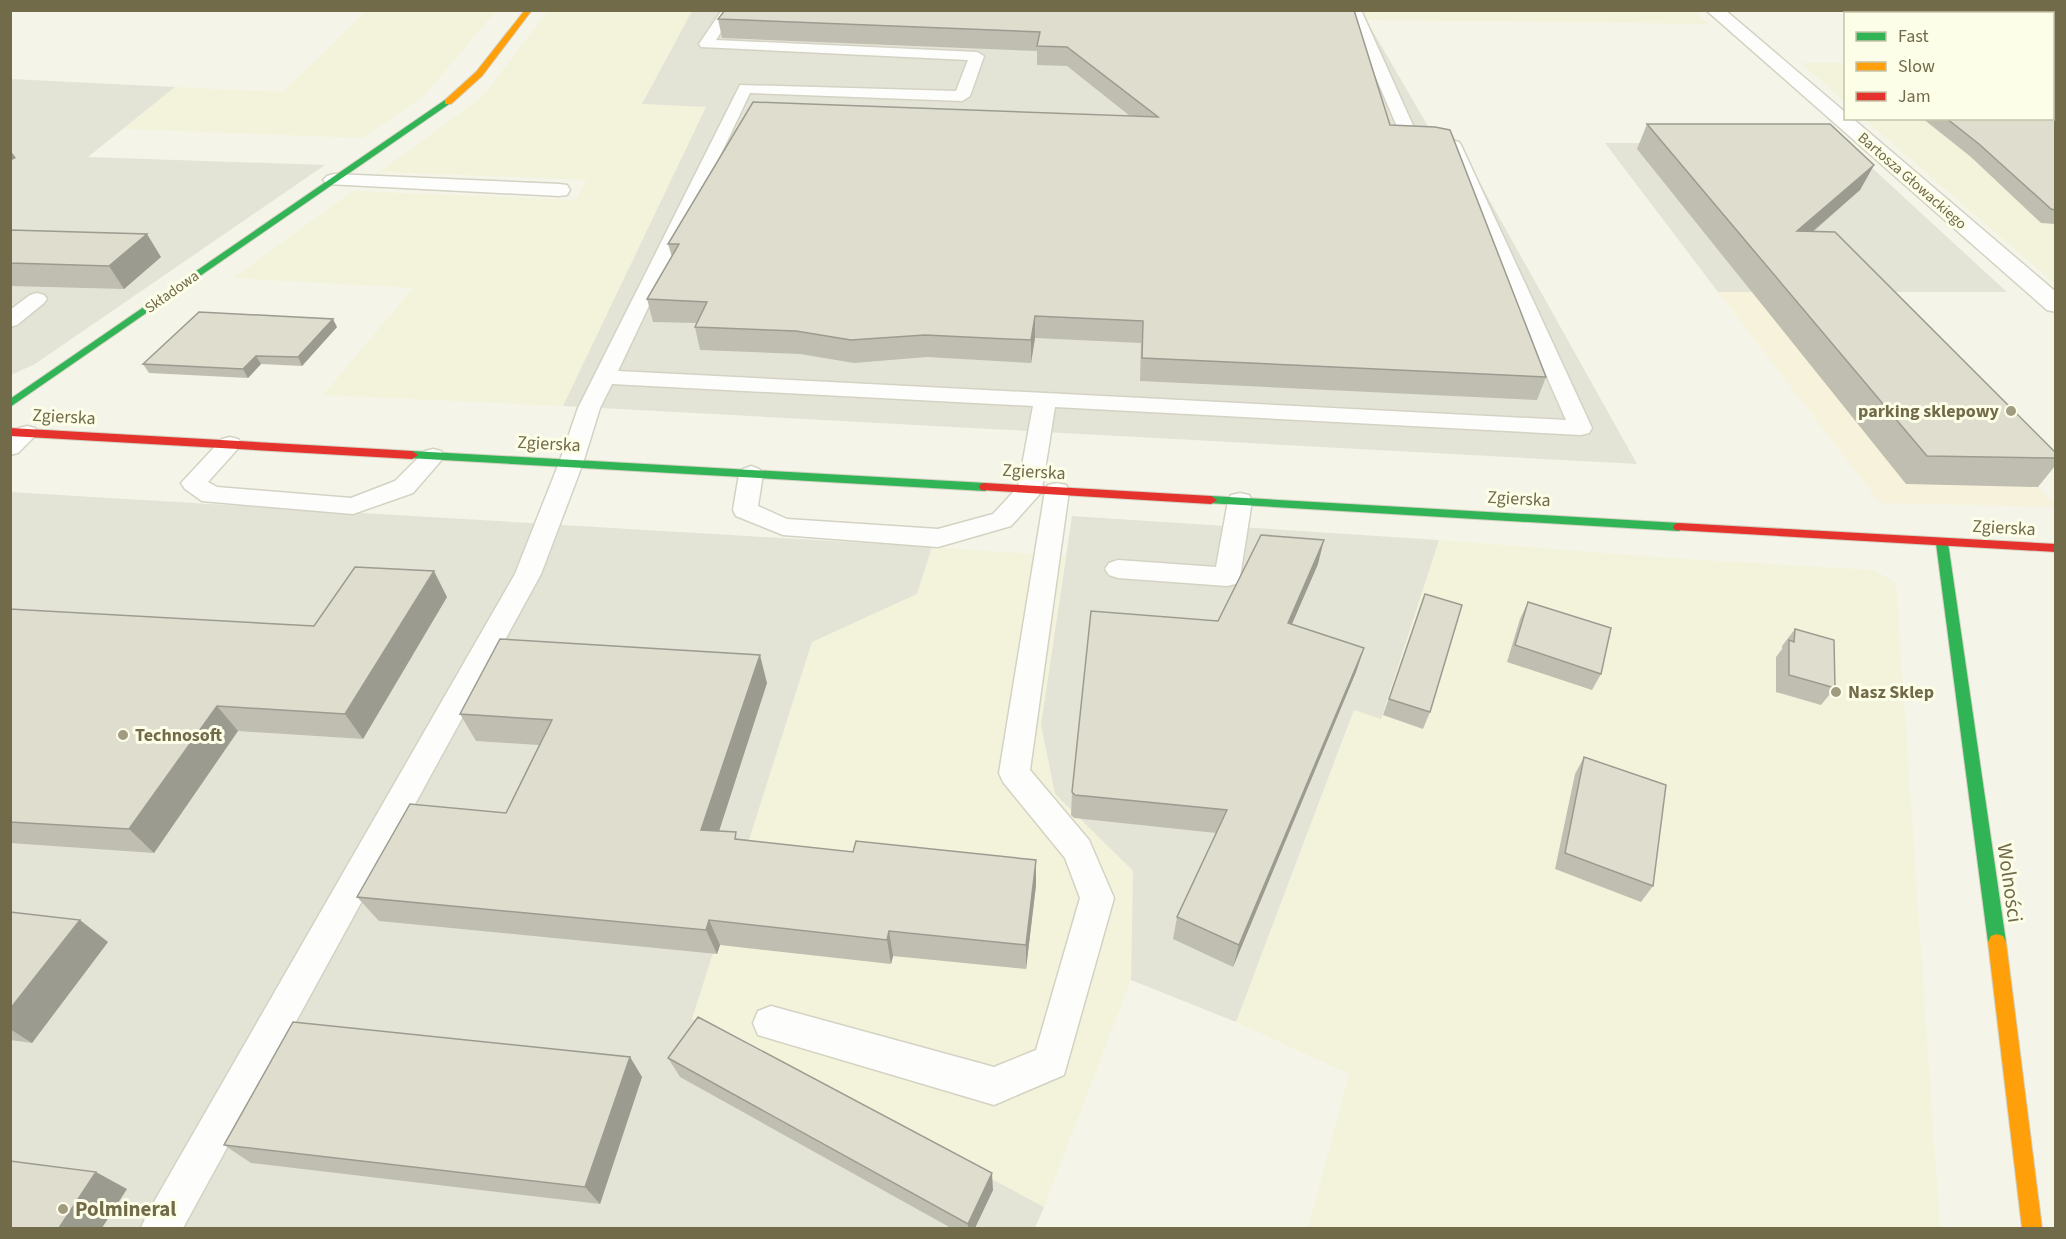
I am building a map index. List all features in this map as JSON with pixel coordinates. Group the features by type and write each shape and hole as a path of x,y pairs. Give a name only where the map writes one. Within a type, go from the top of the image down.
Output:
{"main road":[{"name":"Składowa","path":"10,404 454,98 479,74 529,10"},
{"name":"Zgierska","path":"16,438 230,444 2055,548"},
{"name":"Wolności","path":"1942,543 2004,994 2032,1228"}],"street":[{"name":"Bartosza Głowackiego","path":"1714,10 2055,305"},
{"path":"334,180 559,190"}],"lane":[{"path":"161,1228 528,574 572,464 589,408 745,88 962,96 976,56 706,44 729,10"},
{"path":"604,376 1581,428 1453,146 1409,136 1354,10"},
{"path":"10,321 37,299"},
{"path":"771,1023 994,1086 1051,1062 1097,898 1078,850 1014,773 1044,490 1045,401"},
{"path":"230,444 193,483 211,495 353,506 404,487 433,456"},
{"path":"751,474 745,510 783,527 938,538 1002,520 1044,490"},
{"path":"1118,569 1227,577 1240,501"}],"shaded area":[{"path":"367,10 496,11 424,96 363,138 122,129 175,87 283,92"},
{"path":"1693,10 1709,24 1366,20 1361,11"},
{"path":"548,11 692,11 642,104 707,106 563,406 323,395 413,288 233,278 353,191 575,200 587,180 379,172 482,97"},
{"path":"692,11 1361,11 1432,133 1452,133 1637,464 563,406 706,107 642,104"},
{"path":"1801,63 1844,63 1844,101"},
{"path":"11,79 175,87 88,157 325,165 35,364 11,375"},
{"path":"2054,95 2055,284 1865,120 2054,120"},
{"path":"1605,143 1846,144 2007,292 1718,292"},
{"path":"1852,291 2055,507 1880,503 1718,292"},
{"path":"10,492 932,547 917,594 812,642 692,1019 1044,1207 1035,1228 11,1228"},
{"path":"1072,516 1439,540 1381,719 1354,710 1236,1022 1131,980 1133,871 1055,794 1041,725"},
{"path":"1439,540 1684,559 1875,570 1896,583 1940,1228 1308,1228 1349,1074 1236,1022 1355,709 1381,718"},
{"path":"932,547 1065,556 1041,725 1055,794 1133,871 1131,980 1044,1207 692,1019 812,642 917,594"}],"building":[{"path":"725,10 1354,10 1390,125 1450,130 1546,377 1142,358 1143,321 1035,316 1031,340 925,335 851,340 796,331 695,327 707,302 647,299 679,244 668,244 753,102 1158,117 1067,47 1037,46 1040,32 718,19"},
{"path":"2055,109 2055,210 2051,209 1979,144 1949,120 2054,120"},
{"path":"1647,124 1830,124 1874,165 1797,231 1835,232 2055,452 2055,458 1927,456"},
{"path":"10,230 147,234 109,266 10,263"},
{"path":"199,312 333,319 298,357 256,356 243,369 143,364"},
{"path":"1261,535 1324,540 1288,623 1364,648 1239,945 1177,917 1227,810 1075,795 1072,792 1091,611 1218,621"},
{"name":"Technosoft","path":"355,567 434,571 345,714 217,706 129,829 10,822 10,609 314,626"},
{"path":"1425,594 1462,605 1430,712 1389,699"},
{"path":"1528,602 1611,628 1601,674 1515,645"},
{"path":"1795,629 1834,640 1835,688 1789,675 1789,640 1794,642"},
{"path":"500,639 760,655 701,830 736,832 735,839 853,852 856,841 1036,860 1026,945 889,931 887,940 709,920 706,930 357,897 410,804 506,813 552,720 460,714"},
{"path":"1584,757 1666,785 1653,886 1565,853"},
{"path":"10,912 80,920 10,1009"},
{"path":"698,1017 992,1173 968,1224 668,1058"},
{"path":"293,1022 630,1057 585,1187 224,1145"},
{"name":"Polmineral","path":"10,1161 96,1172 59,1228 10,1228"}],"traffic: fast":[{"path":"10,404 448,102"},
{"path":"412,455 985,487"},
{"path":"1211,500 1679,527"},
{"path":"1942,543 1997,942"}],"traffic: slow":[{"path":"448,102 479,74 529,10"},
{"path":"1997,942 2032,1228"}],"traffic: jam":[{"path":"10,432 412,455"},
{"path":"985,487 1211,500"},
{"path":"1679,527 2056,548"}],"place":[{"name":"parking sklepowy","path":"2011,411"},
{"name":"Nasz Sklep","path":"1836,692"},
{"name":"Technosoft","path":"123,735"},
{"name":"Polmineral","path":"63,1209"}]}
